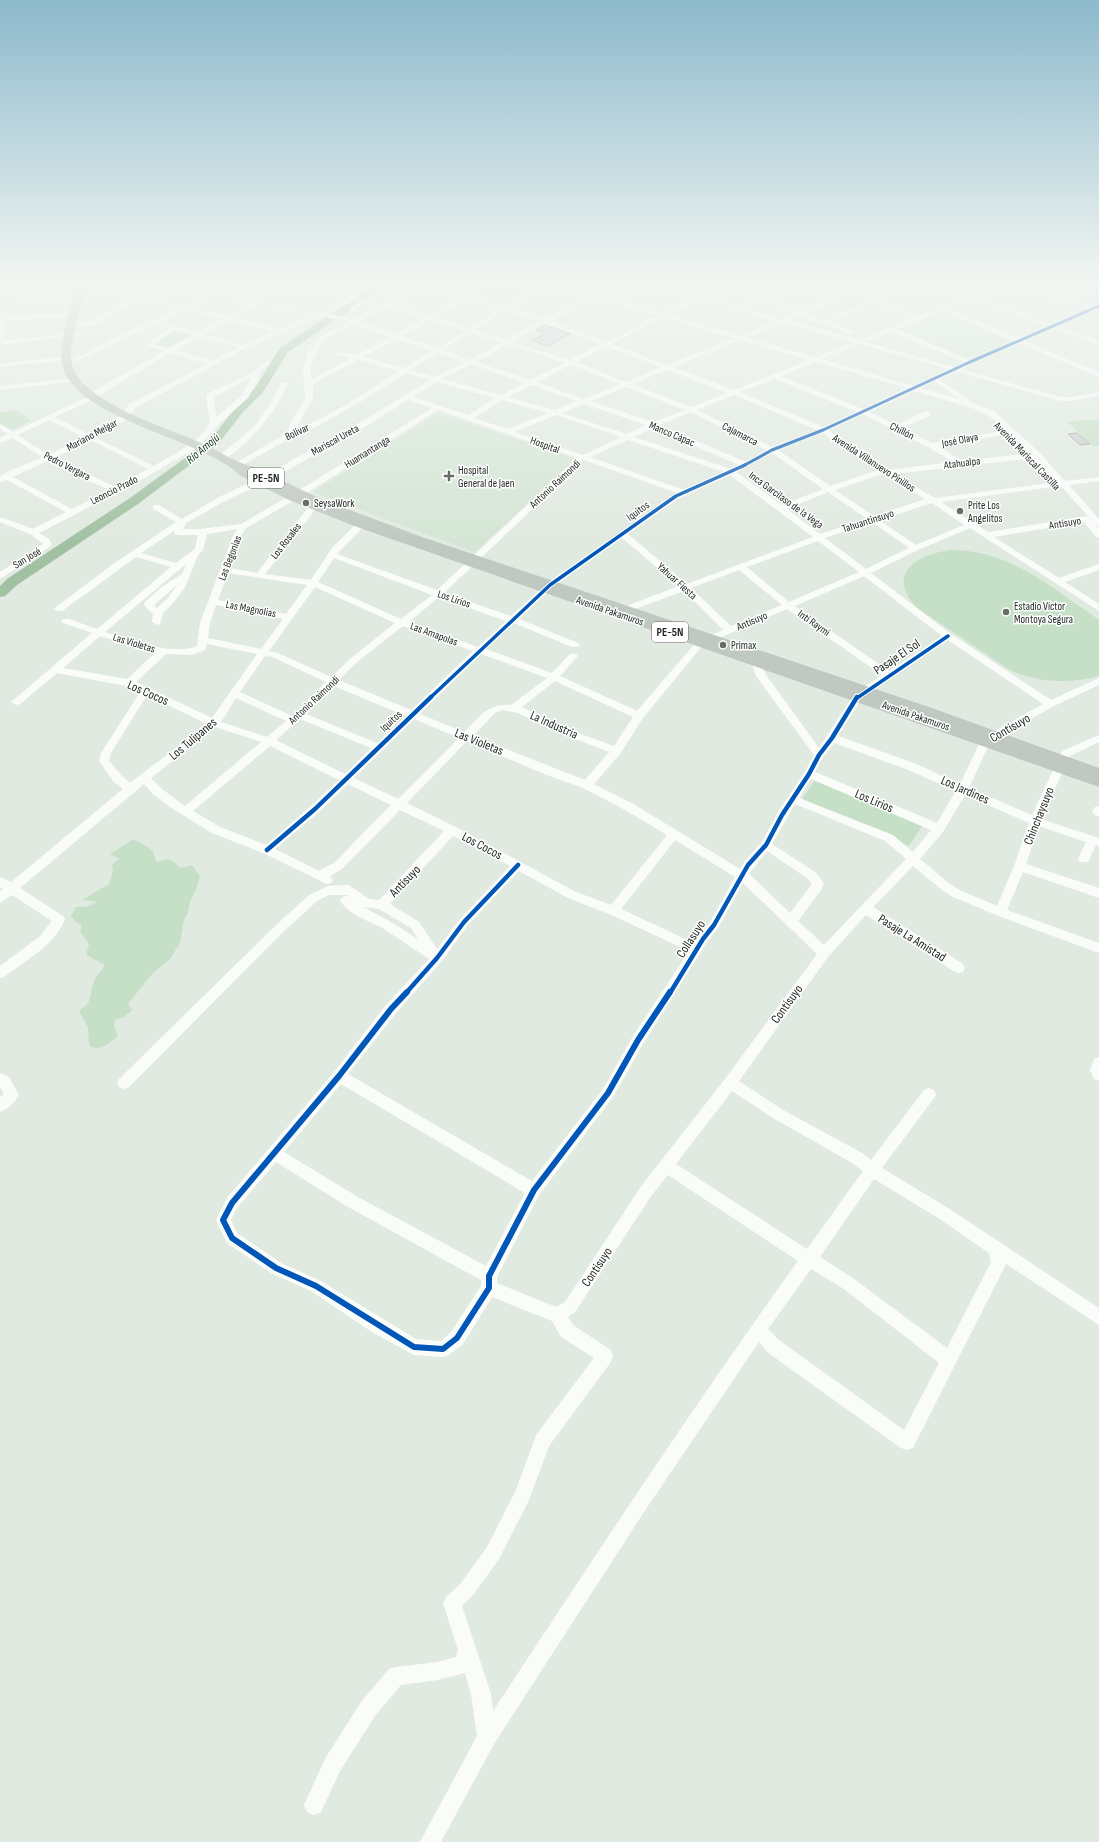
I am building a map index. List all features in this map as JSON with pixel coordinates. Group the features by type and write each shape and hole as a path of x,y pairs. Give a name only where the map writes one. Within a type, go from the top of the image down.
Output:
{"highway":[{"name":"PE-5N","path":"70,370 75,380 95,394 165,433 182,438 197,446"},
{"name":"PE-5N","path":"77,370 82,379 95,394"},
{"name":"Avenida Pakamuros","path":"197,446 238,467 245,473 296,495 471,561"},
{"name":"Avenida Pakamuros","path":"296,495 314,506 361,524 704,641 862,693 1062,763 1099,774"},
{"name":"Avenida Pakamuros","path":"548,587 624,610 756,661 862,693"},
{"name":"Avenida Pakamuros","path":"1062,763 1099,781"}],"street":[{"path":"0,441 95,394 136,370"},
{"name":"Mariano Melgar","path":"3,478 90,438 122,419 127,412 154,393 202,370"},
{"path":"209,430 213,422 210,396 259,370"},
{"path":"291,434 292,427 309,397 306,370"},
{"path":"309,388 313,381 332,370"},
{"name":"Inca Garcilaso de la Vega","path":"399,370 556,413 626,438 729,471 820,537 864,573 948,636 1050,704"},
{"name":"Mariscal Ureta","path":"59,609 182,522 222,499 264,480 365,423 436,379 456,370"},
{"name":"Manco Cápac","path":"496,370 653,425 746,465"},
{"path":"469,418 501,398 554,370"},
{"name":"Cajamarca","path":"590,370 692,410 772,450 915,548"},
{"path":"508,432 662,370"},
{"name":"Avenida Villanuevo Pinillos","path":"671,370 764,404 823,430 885,472 988,535 1099,608"},
{"name":"Antonio Raimondi","path":"186,811 296,718 353,662 438,594 471,561 582,458 653,425 790,370"},
{"path":"850,370 974,406"},
{"name":"Iquitos","path":"267,850 296,826 347,779 378,747 548,587 683,492 746,465 772,450 823,430 955,370"},
{"path":"960,370 1063,399 1072,399 1099,394"},
{"name":"Bolívar","path":"238,467 291,434 309,427 346,407 403,371"},
{"name":"Leoncio Prado","path":"32,533 197,446 209,430 246,396 255,379 255,373"},
{"name":"Chillón","path":"774,376 862,411 931,445 961,463"},
{"path":"935,379 974,406"},
{"path":"0,388 75,380"},
{"path":"219,457 248,438 263,421 277,401 284,383"},
{"name":"Hospital","path":"407,397 683,492"},
{"name":"Avenida Mariscal Castilla","path":"974,406 984,410 986,414 1037,455 1058,484"},
{"name":"Huamantanga","path":"296,495 438,408"},
{"path":"895,428 927,414"},
{"path":"49,417 154,469"},
{"name":"Pedro Vergara","path":"0,426 48,458 114,489"},
{"name":"Avenida Mariscal Castilla","path":"1008,431 1028,456 1058,484 1093,521 1099,534"},
{"name":"José Olaya","path":"931,445 1008,431"},
{"name":"Atahualpa","path":"781,508 829,489 885,472 1037,455"},
{"path":"3,478 72,512"},
{"name":"Tahuantinsuyo","path":"624,610 684,586 820,537 932,500 1099,479"},
{"name":"Las Begonias","path":"203,644 205,623 237,536 243,526 296,495"},
{"name":"Los Rosales","path":"259,576 314,506"},
{"path":"156,507 182,522 178,532 203,531 243,526"},
{"path":"0,519 8,527 32,533"},
{"name":"Antisuyo","path":"988,535 1093,521"},
{"name":"Los Tulipanes","path":"0,898 130,789 214,723 222,713 234,692 289,617 335,550 361,524"},
{"name":"Antisuyo","path":"587,785 616,751 639,716 704,641 864,573 915,548 971,525"},
{"path":"16,702 177,566 199,550 203,531"},
{"name":"San José","path":"0,576 46,547 48,544 44,539 32,533"},
{"name":"Yahuar Fiesta","path":"623,534 684,586 729,630"},
{"path":"135,554 177,566"},
{"path":"186,575 172,584 150,602 149,605 157,618 181,587 186,575 194,554"},
{"name":"Los Lirios","path":"333,554 438,594 514,620 575,645"},
{"name":"Inti Raymi","path":"741,566 788,606 890,676"},
{"path":"1059,581 1099,567"},
{"name":"Las Amapolas","path":"225,570 313,583 403,623 554,677 639,716"},
{"name":"Las Magnolias","path":"213,602 289,617"},
{"name":"Las Violetas","path":"66,621 162,652 194,652 203,644 263,652 548,771 587,785 631,808 742,876 824,953"},
{"name":"Pasaje El Sol","path":"862,693 890,676 948,636"},
{"path":"129,683 162,652"},
{"path":"514,708 554,677 573,656"},
{"path":"756,661 761,676 819,755"},
{"name":"Los Cocos","path":"54,670 129,683 214,723 268,741 452,830 572,895 613,911 696,949"},
{"name":"Contisuyo","path":"557,1315 570,1307 665,1165 730,1083 824,953 913,859 939,829 963,789 990,738 1050,704 1099,681"},
{"path":"130,789 118,779 104,761 106,753 144,691"},
{"path":"234,692 296,718 378,747"},
{"name":"Collasuyo","path":"274,1153 232,1203 223,1220 232,1238 276,1268 316,1286 414,1347 443,1349 457,1338 489,1282 534,1190 608,1093 638,1040 678,980 696,949 714,925 748,865 766,845 819,755 862,693"},
{"name":"La Industria","path":"465,736 491,711 502,707 514,708 616,751"},
{"path":"320,876 338,866 465,736"},
{"name":"Los Jardines","path":"832,738 910,766 1035,821 1095,841"},
{"name":"Chinchaysuyo","path":"1000,912 1020,866 1035,821 1066,754 1099,738"},
{"name":"Los Lirios","path":"809,774 939,829"},
{"path":"145,778 158,792 216,830 267,850 320,876 328,881 328,891"},
{"path":"792,799 889,838 952,891 1000,912 1099,948"},
{"name":"Antisuyo","path":"346,900 382,906 452,830"},
{"path":"613,911 674,834"},
{"path":"1084,859 1095,841"},
{"path":"766,845 811,875 818,883 817,887 791,921"},
{"path":"487,1737 481,1694 452,1603 467,1589 493,1553 523,1494 542,1441 605,1356 567,1331 557,1315 489,1282 353,1202 274,1153 339,1076 354,1054 391,1009 437,958 464,922 518,865"},
{"path":"1020,866 1099,893"},
{"path":"0,881 59,918 58,926 48,936 0,973"},
{"path":"124,1083 313,898 328,891 349,890 366,903"},
{"path":"328,891 346,900 364,914 387,925 437,958"},
{"path":"382,906 415,925 437,958"},
{"name":"Pasaje La Amistad","path":"865,908 959,968"},
{"path":"1099,1063 1097,1070 1099,1075"},
{"path":"339,1076 534,1190"},
{"path":"0,1079 4,1081 12,1095 0,1106"},
{"path":"730,1083 778,1114 859,1159 872,1170 944,1213 1099,1317"},
{"path":"430,1842 487,1737 640,1503 758,1330 872,1170 929,1094"},
{"path":"665,1165 850,1284 950,1360"},
{"path":"758,1330 773,1346 907,1442 999,1263 996,1249"},
{"path":"314,1805 333,1764 368,1709 396,1676 438,1671 462,1664 467,1649"}],"shaded area":[{"path":"16,410 32,421 13,429 10,429 0,423 0,412"},
{"name":"Hospital General de Jaen","path":"438,413 576,459 475,552 313,492"},
{"path":"1099,419 1099,446 1093,446 1067,422"},
{"name":"Estadio Víctor Montoya Segura","path":"951,550 992,556 1010,563 1045,582 1099,620 1099,676 1088,679 1054,681 1032,678 1010,670 917,608 908,597 905,589 904,580 906,572 918,560 926,556"},
{"path":"815,780 922,826 909,846 802,799"},
{"path":"134,839 152,850 157,862 170,860 180,868 192,865 200,876 190,902 188,913 184,920 180,943 170,959 153,973 128,1004 133,1010 124,1017 115,1020 114,1027 118,1036 104,1046 96,1048 89,1045 88,1028 79,1011 89,1001 94,981 105,965 86,955 89,944 80,931 82,925 76,922 71,916 76,907 85,907 98,902 82,900 109,884 113,871 112,864 119,859 110,854"}],"building":[{"path":"1077,433 1090,444 1080,445 1068,434"}],"waterway":[{"name":"Río Amojú","path":"0,593 12,582 134,501 215,441 239,410 259,390 272,370"}],"cycle path":[{"path":"267,850 315,809 463,666 550,585 676,496 746,465 772,450 823,430 953,370"},
{"path":"518,865 464,922 437,958 391,1009 339,1076 232,1203 223,1220 232,1238 276,1268 316,1286 414,1347 443,1349 457,1338 489,1288 489,1276 534,1190 608,1093 638,1040 703,939 714,925 748,865 766,845 782,815 809,774 819,755 832,738 858,696 948,636"}],"place":[{"name":"Hospital General de Jaen","path":"449,476"},
{"name":"SeysaWork","path":"306,503"},
{"name":"Prite Los Angelitos","path":"960,511"},
{"name":"Estadio Víctor Montoya Segura","path":"1006,612"},
{"name":"Primax","path":"723,645"}]}
